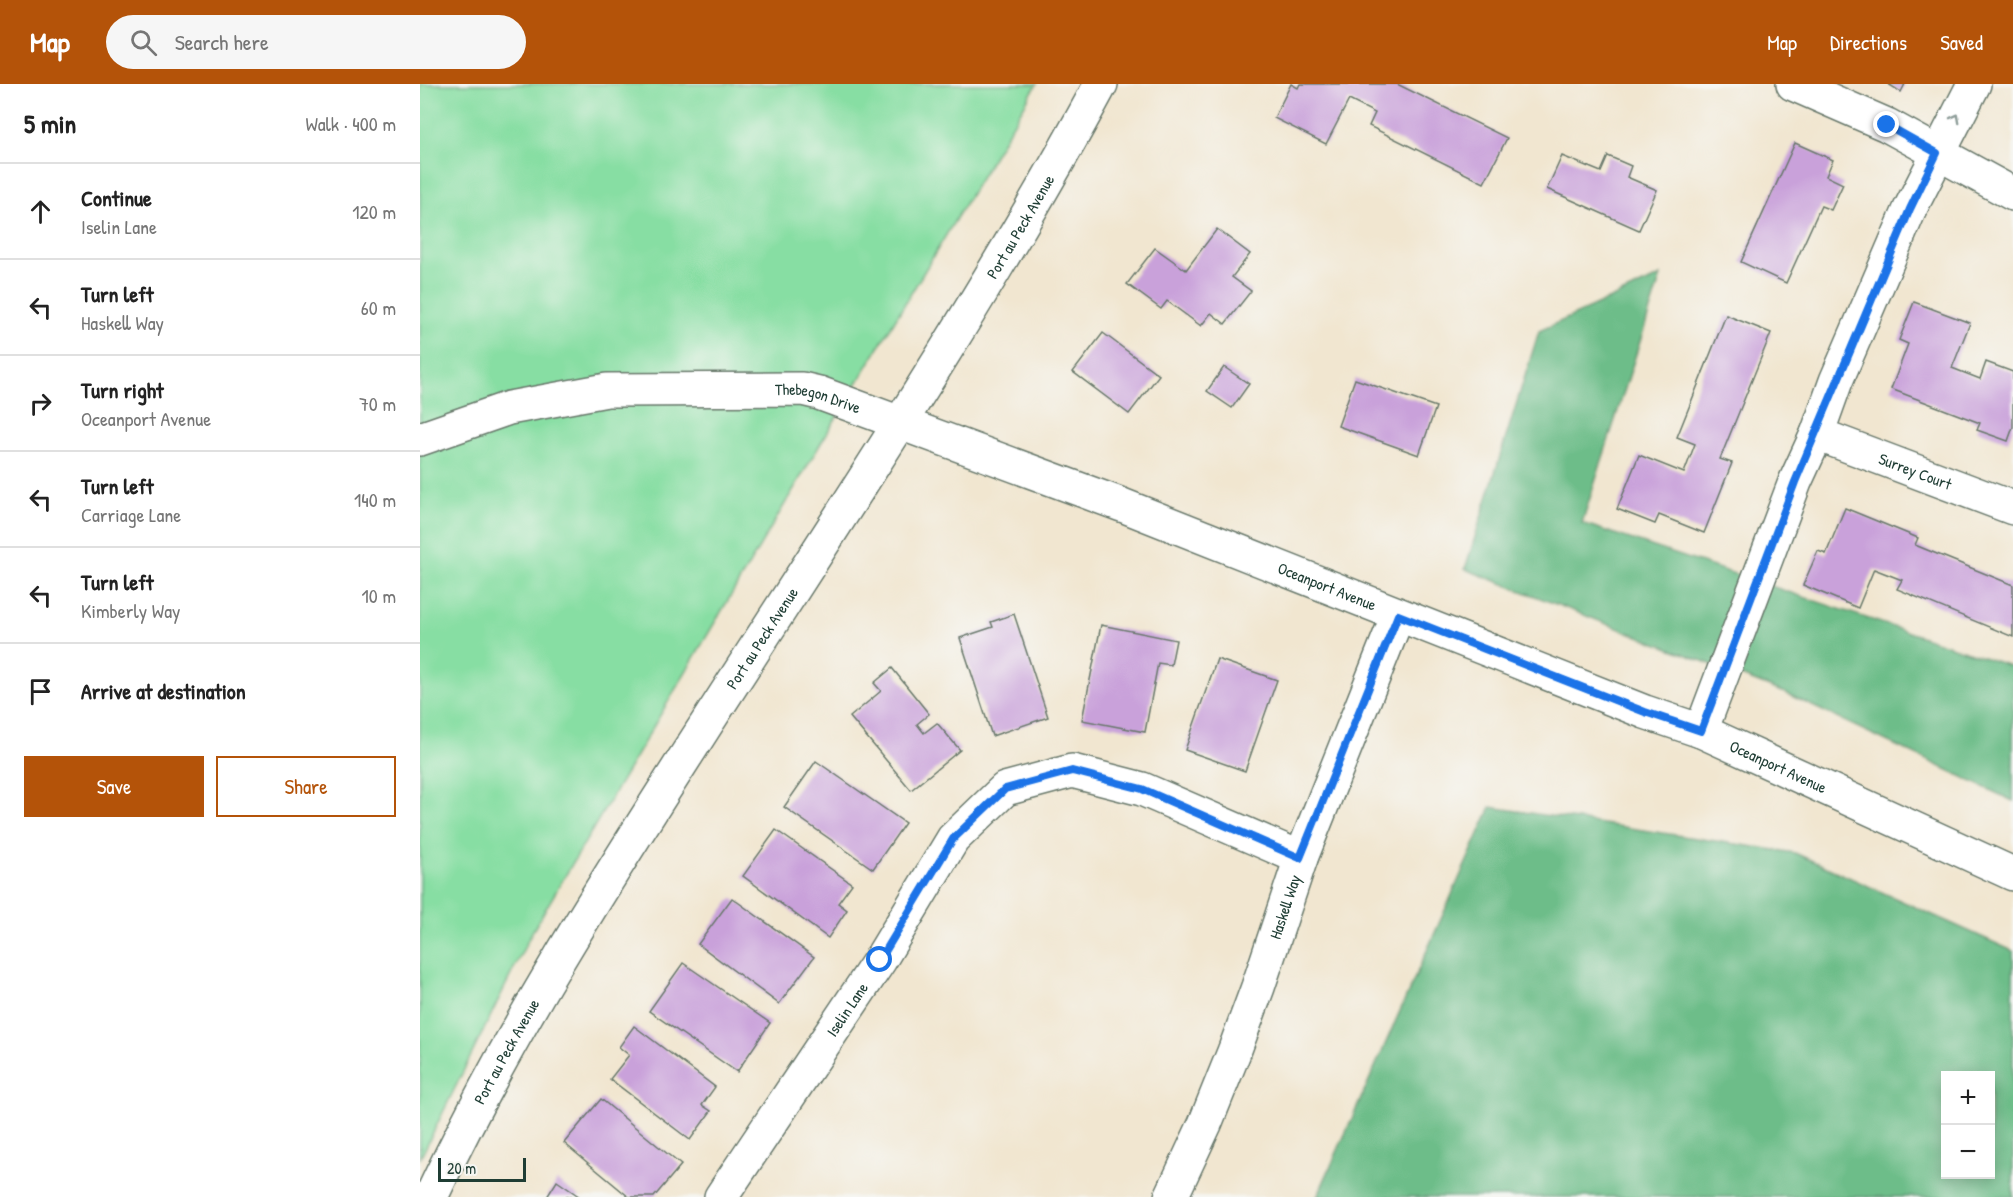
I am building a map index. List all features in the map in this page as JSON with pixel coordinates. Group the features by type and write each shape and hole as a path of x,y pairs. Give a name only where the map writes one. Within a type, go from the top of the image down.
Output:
{"street":[{"name":"Port au Peck Avenue","path":"431,1197 457,1141 514,1035 603,884 987,283 1101,84"},
{"path":"1793,84 1887,125 2013,194"},
{"path":"1701,731 1795,482 1817,434 1836,381 1905,219 1974,84"},
{"name":"Thebegon Drive","path":"420,439 508,408 607,390 802,389 819,393 899,423"},
{"name":"Oceanport Avenue","path":"899,423 1116,503 1645,712 1701,731 2013,874"},
{"name":"Surrey Court","path":"1817,434 2013,508"},
{"name":"Haskell Way","path":"1171,1197 1205,1124 1234,1052 1300,858 1398,615"},
{"name":"Iselin Lane","path":"721,1197 880,960 953,839 1005,789 1072,771 1142,789 1300,858"}],"green space":[{"path":"420,84 1037,84 815,453 532,932 420,1159"},
{"path":"1661,276 1582,523 2013,667 2013,801 1785,693 1465,569 1539,331"},
{"path":"1491,807 1795,853 2013,951 2013,1197 1317,1197"}],"building":[{"path":"1291,84 1298,88 1300,84 1397,84 1507,138 1484,183 1369,126 1375,113 1349,100 1326,144 1274,118"},
{"path":"1888,84 1905,84 1901,92"},
{"path":"1795,143 1833,160 1826,176 1843,184 1831,210 1821,206 1786,283 1741,262"},
{"path":"1562,156 1601,172 1608,156 1631,166 1627,177 1657,190 1639,230 1547,189"},
{"path":"1217,229 1250,254 1232,277 1251,291 1225,324 1211,313 1201,326 1167,301 1161,309 1127,284 1155,248 1186,270"},
{"path":"1914,302 1970,323 1952,368 1980,379 1986,362 2013,372 2013,427 2008,441 1977,430 1980,423 1891,389 1908,344 1899,340"},
{"path":"1726,315 1771,333 1720,459 1732,463 1704,533 1659,515 1655,524 1617,509 1639,455 1684,473 1695,444 1677,437"},
{"path":"1103,333 1159,375 1129,414 1073,372"},
{"path":"1224,367 1249,384 1232,408 1207,391"},
{"path":"1355,379 1436,407 1419,455 1338,426"},
{"path":"1845,508 1918,538 1915,545 2013,585 2013,637 1897,589 1902,580 1874,569 1858,608 1803,585 1818,551 1826,554"},
{"path":"1014,614 1048,717 992,736 960,638 993,627 991,622"},
{"path":"1101,625 1176,640 1171,665 1158,663 1145,732 1082,720"},
{"path":"1217,659 1277,680 1245,771 1185,750"},
{"path":"892,668 929,714 917,724 924,733 937,723 960,750 911,790 850,717 881,691 874,683"},
{"path":"816,761 905,823 873,869 784,807"},
{"path":"776,830 852,884 838,903 847,910 828,938 743,876"},
{"path":"732,898 814,957 779,1004 698,944"},
{"path":"683,963 770,1023 737,1072 649,1011"},
{"path":"634,1026 715,1087 702,1105 711,1111 690,1140 610,1079 629,1055 619,1047"},
{"path":"601,1099 681,1165 654,1197 629,1197 564,1143"},
{"path":"557,1181 580,1197 547,1197"}],"route":[{"path":"880,960 953,839 1005,789 1072,771 1142,789 1300,858 1398,615 1645,712 1701,731 1795,482 1817,434 1836,381 1910,209 1937,153 1887,125"}]}
